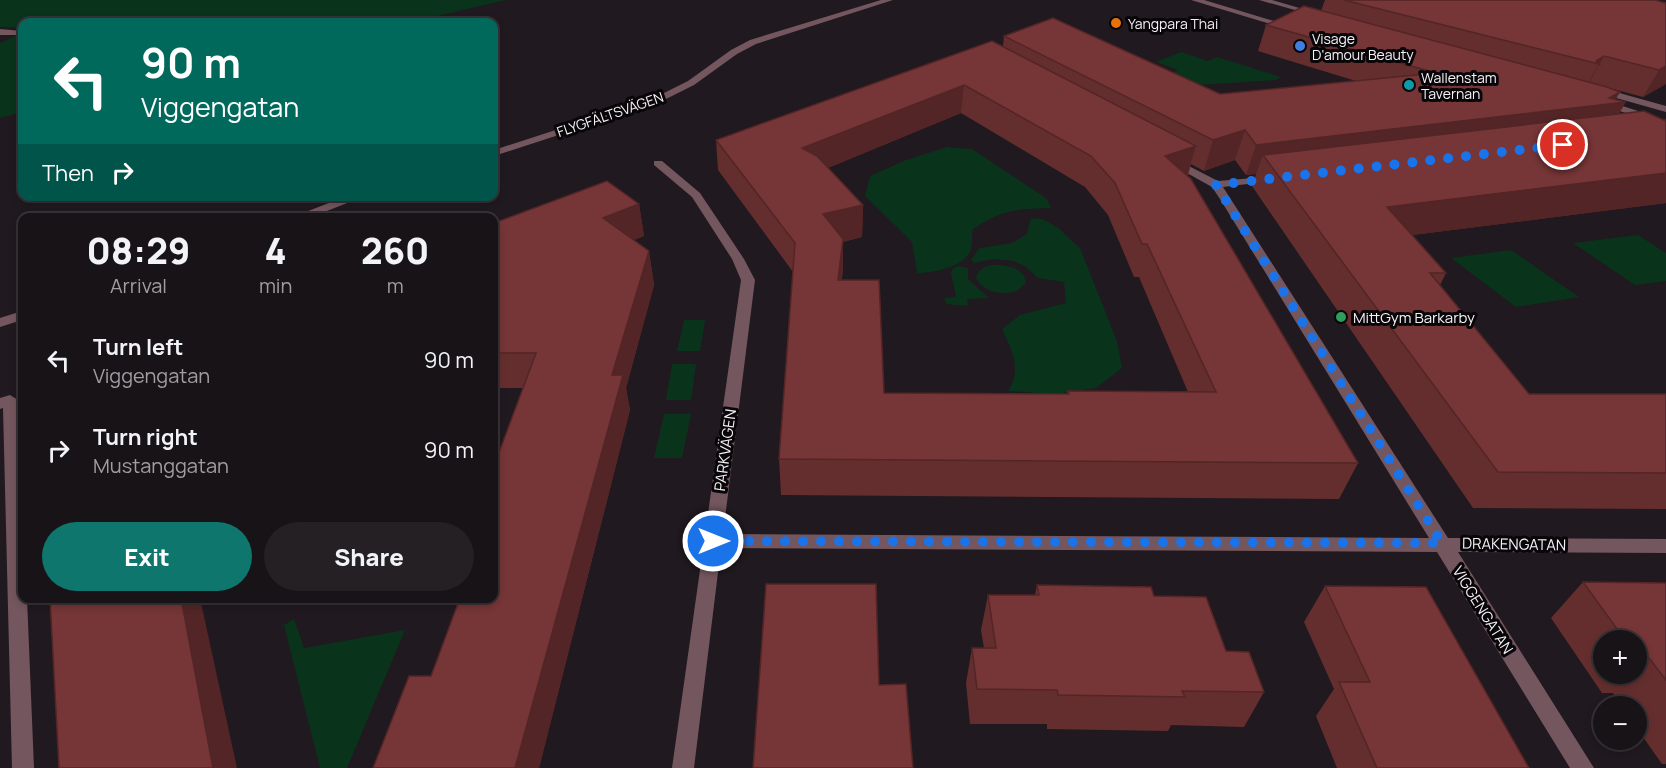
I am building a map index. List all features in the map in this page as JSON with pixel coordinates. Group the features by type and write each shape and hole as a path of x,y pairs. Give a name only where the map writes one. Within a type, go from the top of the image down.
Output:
{"street":[{"name":"FLYGFÄLTSVÄGEN","path":"498,152 657,100 691,84 734,51 753,42 888,0"},
{"path":"1194,0 1297,29"},
{"path":"1231,0 1321,20 1263,0"},
{"path":"0,32 18,33"},
{"path":"1595,90 1666,109"},
{"path":"1597,101 1665,121 1657,133"},
{"name":"VIGGENGATAN","path":"1159,153 1216,185 1583,768"},
{"name":"PARKVÄGEN","path":"658,163 696,195 738,259 748,280 683,768"},
{"path":"1216,185 1280,177"},
{"path":"311,213 345,201"},
{"path":"0,323 18,316"},
{"path":"5,402 23,768"},
{"name":"DRAKENGATAN","path":"713,541 1442,543 1666,546"}],"green space":[{"path":"0,0 506,0 428,18 18,18 18,28 0,27"},
{"path":"18,35 18,113 0,118 0,43"},
{"path":"1181,52 1208,61 1217,57 1281,77 1275,80 1198,85 1167,74 1178,70 1156,62"},
{"path":"947,147 972,149 1046,198 1051,208 1010,211 993,217 973,229 971,248 963,260 948,268 917,273 912,242 865,196 870,176 906,160"},
{"path":"1031,218 1042,219 1057,227 1080,248 1117,341 1122,368 1096,388 1055,394 1008,391 1015,368 1012,352 1002,329 1020,315 1066,303 1064,282 1038,278 1026,267 1014,261 993,259 974,263 971,259 980,248 1012,243 1027,234"},
{"path":"1638,235 1666,253 1666,281 1635,285 1573,243"},
{"path":"1511,250 1579,297 1516,307 1451,258"},
{"path":"992,265 1008,266 1017,270 1026,282 1022,287 1008,293 986,288 976,278 978,272"},
{"path":"958,266 968,268 968,279 989,298 967,299 968,306 947,304 944,298 956,297 951,273 953,268"},
{"path":"684,320 705,320 700,351 677,351"},
{"path":"672,364 696,364 691,400 666,400"},
{"path":"664,414 691,414 682,458 654,458"},
{"path":"294,619 304,648 405,630 347,768 320,768 284,625"}],"building":[{"path":"1344,0 1655,0 1666,3 1666,66 1659,70 1604,56 1596,61 1599,64"},
{"path":"1304,6 1607,87 1620,92 1609,98 1626,102 1256,145 1245,130 1213,140 1004,36 1053,18 1220,94 1436,73 1266,25"},
{"path":"992,41 1196,146 1165,156 1191,179 1358,463 779,459 795,243 716,140","holes":["964,85 1091,156 1115,183 1142,244 1147,244 1216,392 884,393 879,280 838,280 843,239 823,214 863,205 817,156 802,148"]},
{"path":"1644,111 1666,121 1666,173 1387,207 1446,273 1430,273 1529,394 1666,394 1666,473 1498,472 1263,155"},
{"path":"607,181 639,204 603,218 649,251 612,375 623,375 515,768 373,768 409,676 431,676 458,603 498,603 498,455 536,353 498,353 498,222"},
{"path":"1583,582 1666,583 1666,680 1647,658 1647,630 1618,630"},
{"path":"766,584 876,584 879,685 906,684 913,768 753,768"},
{"path":"1037,585 1151,587 1154,596 1206,597 1226,651 1249,652 1264,692 1182,691 1185,697 1058,695 1057,690 977,689 972,648 996,648 988,595 1039,595"},
{"path":"1325,586 1426,587 1529,768 1377,768 1339,682 1370,682"},
{"path":"50,603 182,603 213,768 59,768"}],"place":[{"name":"Yangpara Thai","path":"1116,23"},
{"name":"Visage D'amour Beauty","path":"1300,46"},
{"name":"Wallenstam Tavernan","path":"1409,85"},
{"name":"MittGym Barkarby","path":"1341,317"}],"route":[{"path":"713,541 1442,543 1216,185 1563,145"}]}
